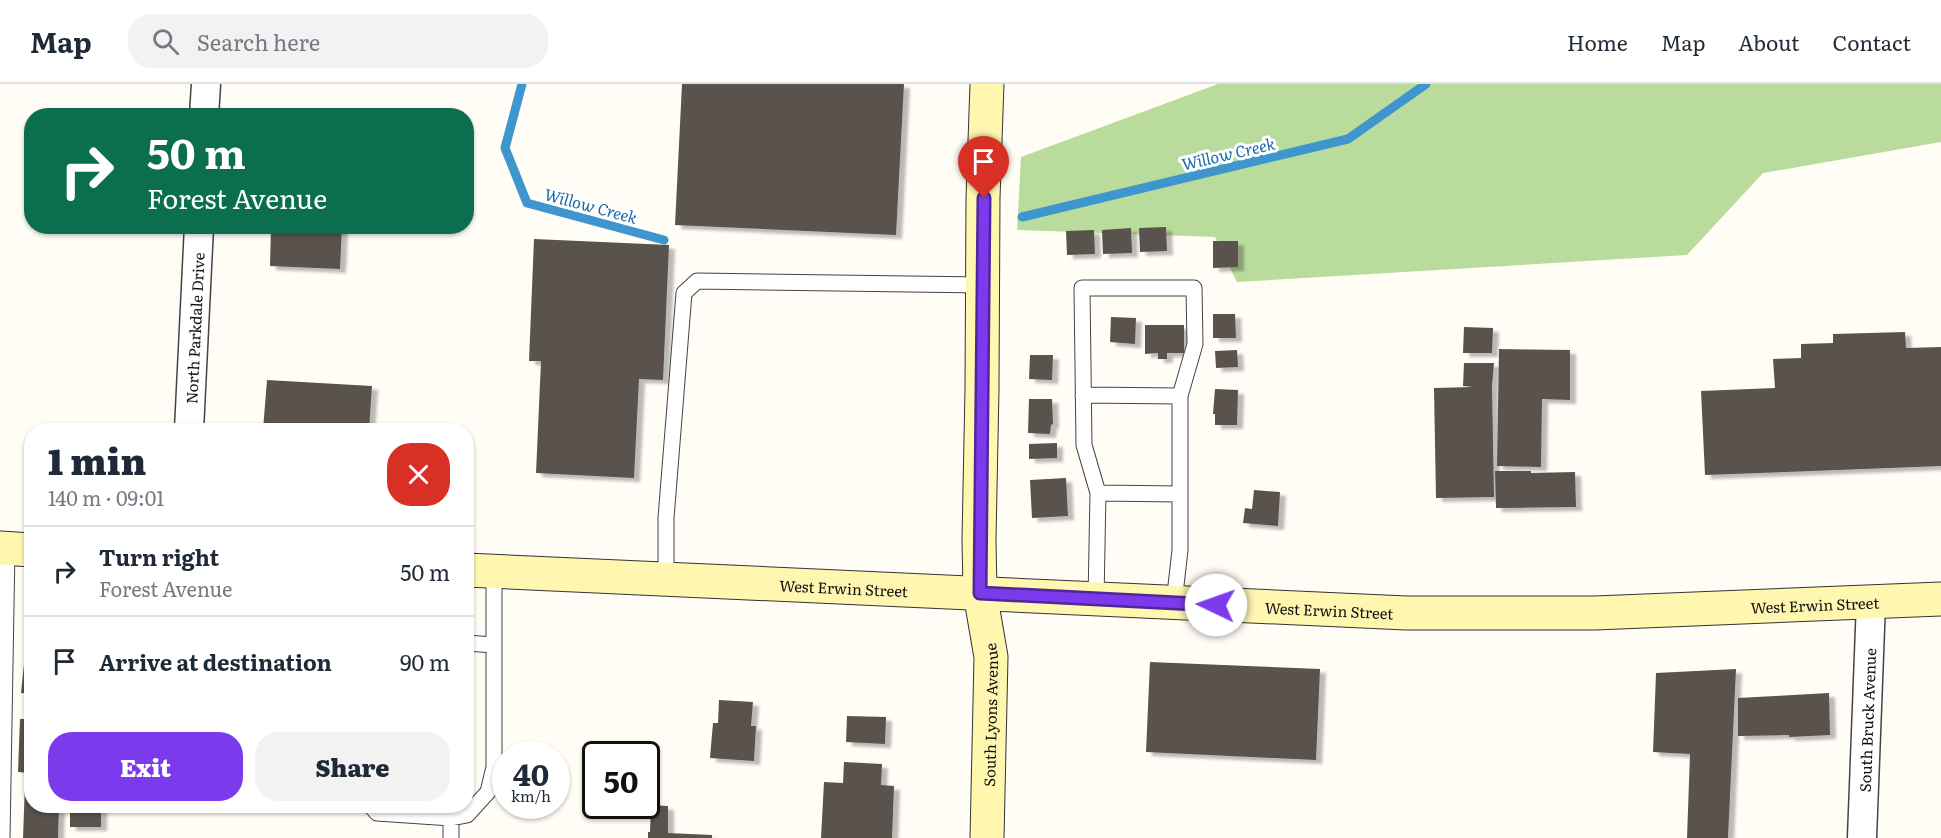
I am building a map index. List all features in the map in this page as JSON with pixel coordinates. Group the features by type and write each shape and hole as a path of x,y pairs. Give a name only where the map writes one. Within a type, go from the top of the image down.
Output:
{"main road":[{"name":"South Lyons Avenue","path":"987,84 980,593 991,657 987,838"},
{"name":"West Erwin Street","path":"480,571 1331,611 1498,615 1941,599"}],"street":[{"path":"204,108 206,84"},
{"name":"North Parkdale Drive","path":"189,423 199,234"},
{"name":"South Bruck Avenue","path":"1862,838 1871,602"}],"lane":[{"path":"666,579 666,518 684,293 697,281 983,285"},
{"path":"1096,599 1098,494 1084,445 1082,288 1194,288 1195,344 1180,396 1180,550 1174,603"},
{"path":"1083,395 1180,396"},
{"path":"1098,494 1180,494"},
{"path":"3,838 13,549"},
{"path":"474,807 488,792 494,767 494,645 480,571"},
{"path":"474,644 494,645"},
{"path":"377,813 451,818 468,813"},
{"path":"451,818 451,838"}],"green space":[{"path":"1218,84 1941,84 1941,142 1763,173 1687,255 1237,282 1215,237 1017,230 1021,157"}],"building":[{"path":"682,84 904,84 896,235 675,225"},
{"path":"1166,227 1167,251 1140,252 1139,228"},
{"path":"1131,228 1132,253 1103,254 1102,230"},
{"path":"1094,230 1095,254 1067,255 1066,231"},
{"path":"271,234 342,234 340,269 270,266"},
{"path":"534,239 669,245 663,380 639,379 634,478 536,473 541,361 529,361"},
{"path":"1213,241 1238,241 1238,267 1213,268"},
{"path":"1213,314 1235,314 1236,338 1213,338"},
{"path":"1111,317 1136,318 1135,344 1110,342"},
{"path":"1145,325 1184,325 1184,353 1167,353 1167,359 1158,359 1158,353 1145,354"},
{"path":"1464,327 1493,328 1492,353 1463,353"},
{"path":"1905,332 1906,348 1941,347 1941,466 1705,475 1701,391 1775,388 1773,359 1801,358 1801,344 1833,343 1833,334"},
{"path":"1499,349 1570,350 1570,400 1542,399 1541,467 1497,466"},
{"path":"1237,350 1238,367 1216,368 1215,351"},
{"path":"1030,355 1053,355 1052,380 1029,379"},
{"path":"1464,363 1494,363 1492,386 1494,497 1436,498 1434,388 1473,387 1463,386"},
{"path":"267,380 372,386 369,423 264,423"},
{"path":"1215,389 1238,390 1237,425 1215,425 1215,414 1213,414"},
{"path":"1029,399 1052,399 1053,424 1050,434 1028,433"},
{"path":"1057,443 1057,458 1029,459 1029,444"},
{"path":"1495,471 1575,472 1576,507 1496,508"},
{"path":"1066,478 1068,516 1032,518 1030,480"},
{"path":"1254,490 1280,492 1278,526 1243,523 1245,508 1252,509"},
{"path":"1150,662 1320,669 1316,760 1146,752"},
{"path":"24,664 24,693 21,693"},
{"path":"1736,669 1728,838 1687,838 1690,754 1653,752 1656,673"},
{"path":"1829,693 1830,735 1738,736 1738,698"},
{"path":"719,700 753,702 751,726 756,726 754,761 710,758 713,723 718,723"},
{"path":"847,716 886,717 885,744 846,742"},
{"path":"20,719 24,719 24,772 18,772"},
{"path":"844,762 882,764 881,785 894,786 892,838 821,838 824,782 843,783"},
{"path":"660,806 668,806 668,833 712,835 712,838 648,838 648,832 650,832 650,819 660,819"},
{"path":"24,810 24,813 59,813 58,838 23,838"},
{"path":"70,813 101,813 101,827 70,827"}],"waterway":[{"name":"Willow Creek","path":"522,84 505,148 527,203 664,240"},
{"name":"Willow Creek","path":"1022,217 1348,139 1426,84"}],"route":[{"path":"984,198 980,593 1216,605"}]}
